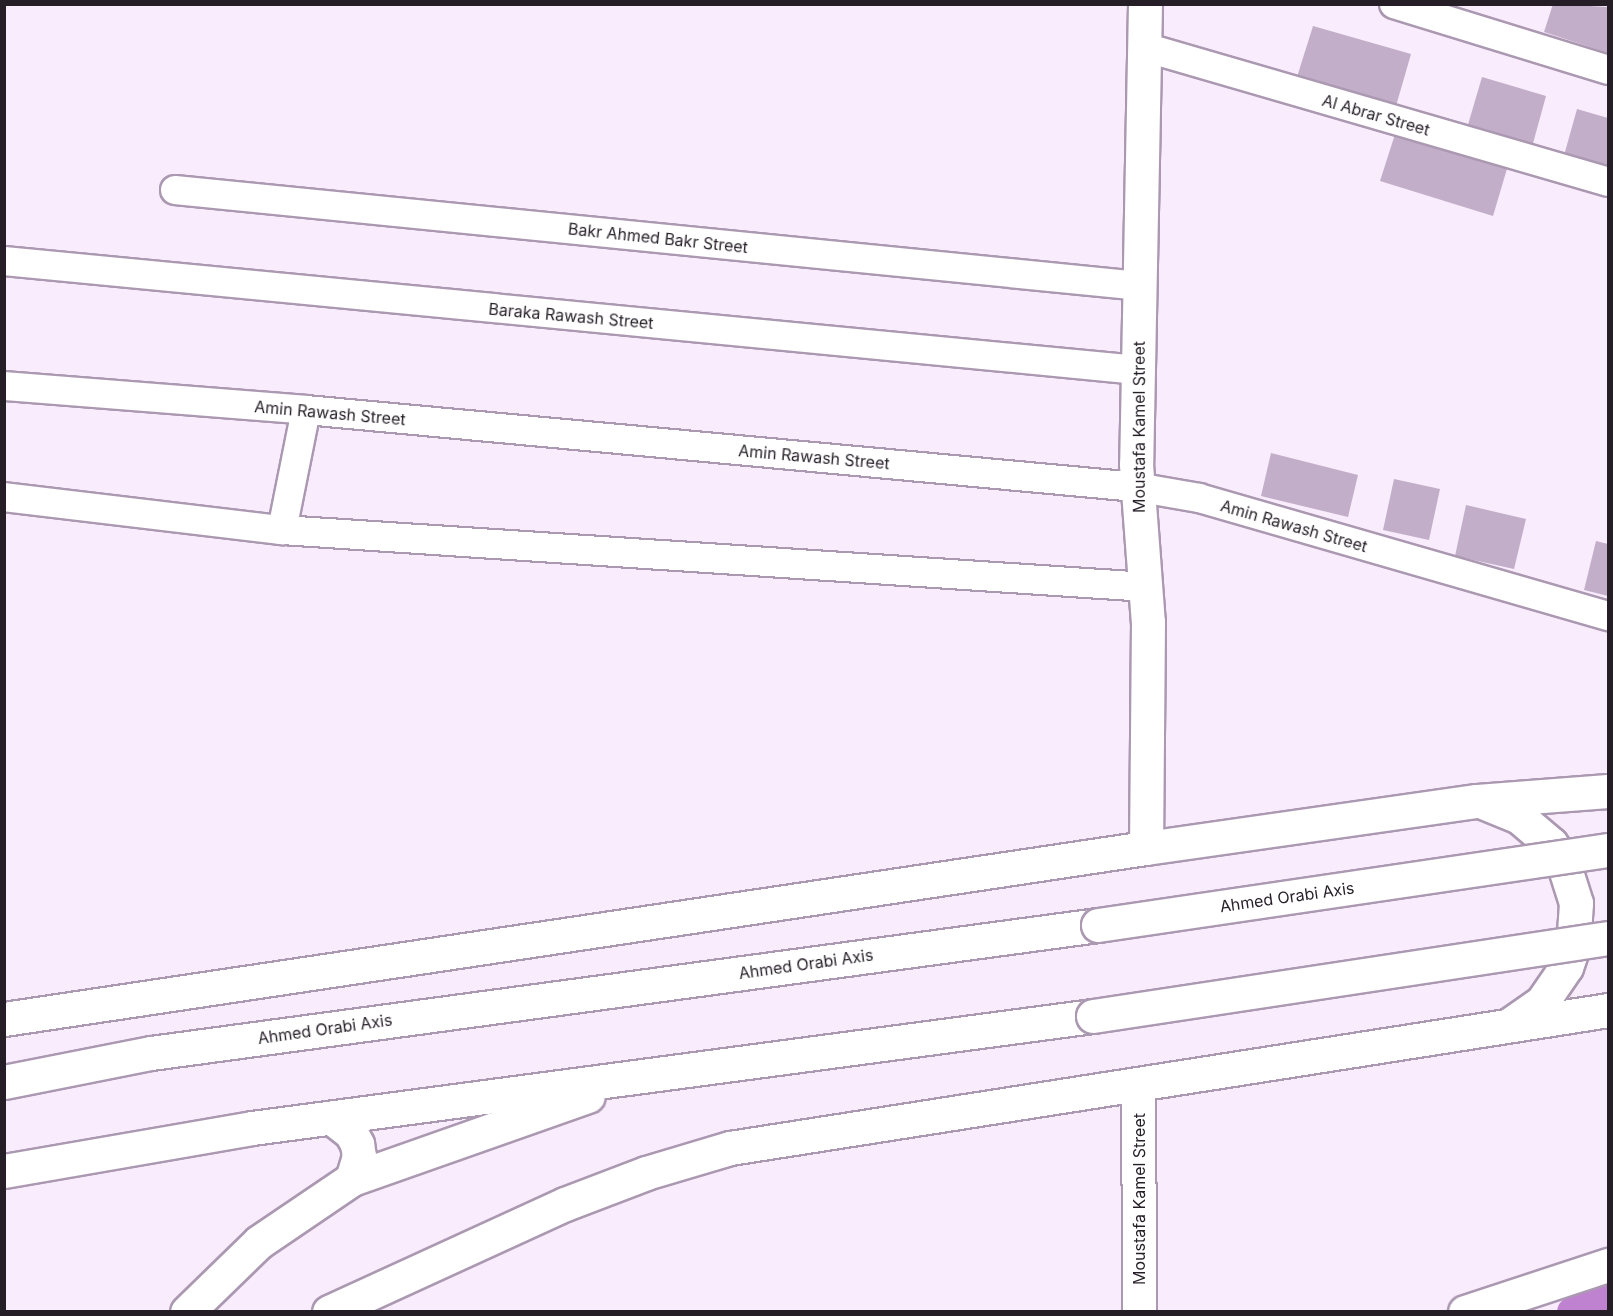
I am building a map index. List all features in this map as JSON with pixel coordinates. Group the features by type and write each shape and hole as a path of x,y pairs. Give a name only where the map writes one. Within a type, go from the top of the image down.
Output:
{"main road":[{"name":"Moustafa Kamel Street","path":"1145,4 1136,487 1146,587 1146,848"},
{"path":"4,1019 1146,848 1477,801 1608,791"},
{"path":"1477,801 1518,816 1551,844 1567,872 1576,903 1574,947 1556,986 1534,1009 1507,1027"},
{"name":"Ahmed Orabi Axis","path":"4,1082 151,1053 1098,925 1608,850"},
{"path":"4,1171 332,1118 655,1072 1093,1016 1608,938"},
{"path":"329,1311 565,1204 688,1159 816,1131 1138,1086 1608,1010"},
{"path":"187,1311 259,1242 352,1179 655,1072"},
{"name":"Moustafa Kamel Street","path":"1138,1086 1139,1311"},
{"path":"332,1118 351,1133 357,1144 359,1156 352,1179"},
{"path":"1465,1311 1608,1265"}],"street":[{"path":"1394,4 1608,70"},
{"name":"Al Abrar Street","path":"1144,47 1608,182"},
{"name":"Bakr Ahmed Bakr Street","path":"175,190 1141,286"},
{"name":"Baraka Rawash Street","path":"4,261 1138,370"},
{"name":"Amin Rawash Street","path":"4,386 306,410 1136,487 1199,498 1608,616"},
{"path":"282,530 306,410"},
{"path":"4,497 282,530 1146,587"}],"building":[{"path":"1553,4 1608,7 1608,53 1544,32"},
{"path":"1313,26 1411,54 1396,106 1297,77"},
{"path":"1482,77 1546,96 1532,147 1467,128"},
{"path":"1577,109 1608,118 1608,172 1563,159"},
{"path":"1397,128 1509,162 1493,216 1380,181"},
{"path":"1271,453 1358,475 1348,517 1261,496"},
{"path":"1394,479 1440,489 1429,540 1383,530"},
{"path":"1466,505 1526,519 1514,569 1455,556"},
{"path":"1596,541 1608,544 1608,596 1584,590"}],"waterway":[{"path":"1572,1312 1608,1301"}]}
